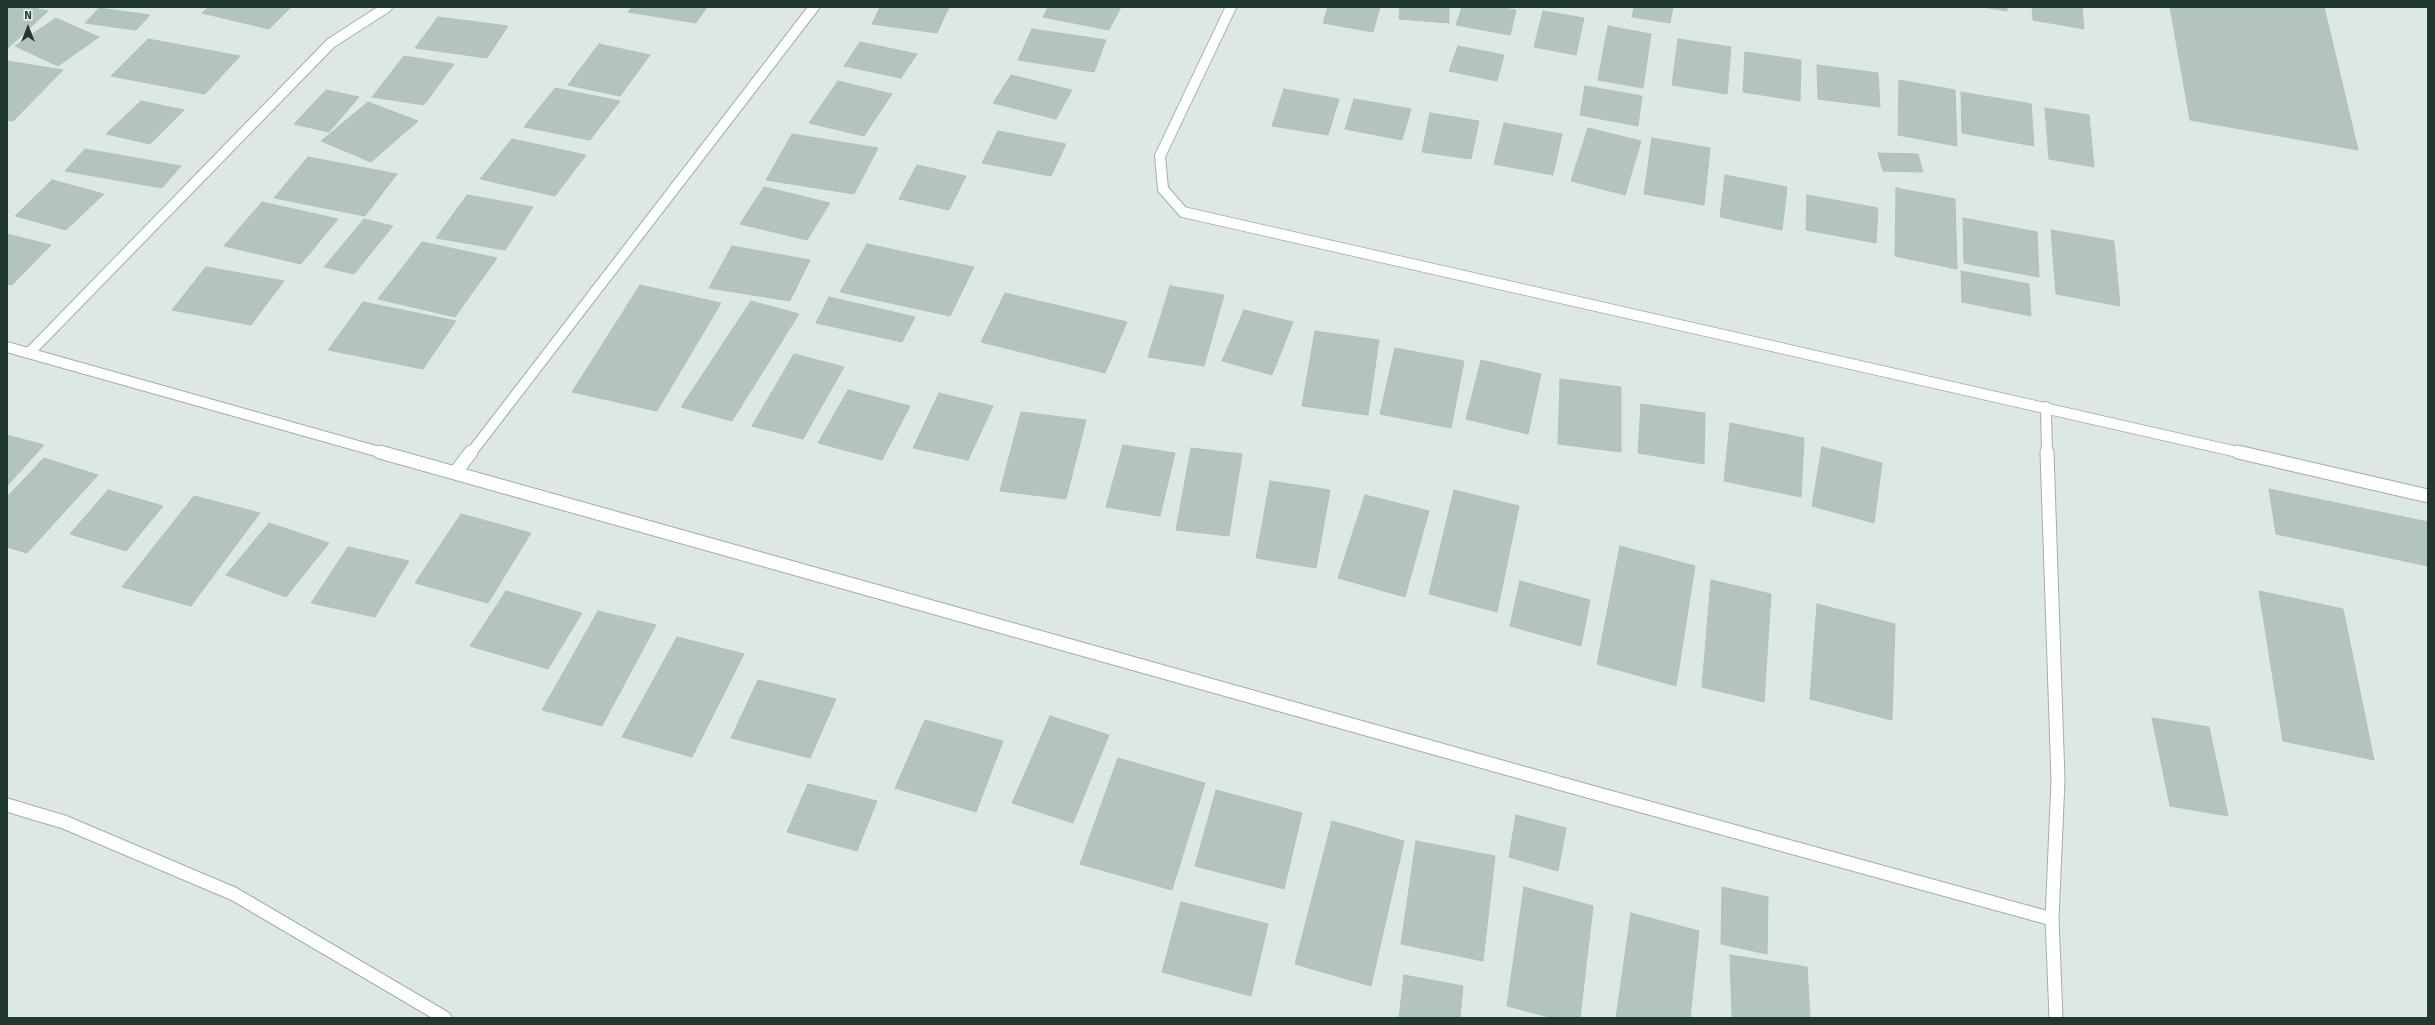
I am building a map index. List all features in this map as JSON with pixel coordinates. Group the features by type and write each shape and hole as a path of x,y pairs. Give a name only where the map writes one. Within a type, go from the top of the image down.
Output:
{"street":[{"path":"29,353 331,43 386,7"},
{"path":"455,473 814,7"},
{"path":"1231,7 1160,156 1163,189 1182,212 2046,407 2428,496"},
{"path":"7,347 1557,783 2052,920"},
{"path":"2046,407 2058,780 2052,920 2056,1018"},
{"path":"7,805 64,822 234,894 445,1018"}],"building":[{"path":"9,7 29,7 48,11 7,49 7,9"},
{"path":"209,7 291,7 269,29 202,13"},
{"path":"632,7 707,7 696,23 628,12"},
{"path":"880,7 949,7 937,33 872,24"},
{"path":"1048,7 1121,7 1109,30 1043,17"},
{"path":"1328,7 1380,7 1373,32 1323,23"},
{"path":"1400,7 1449,7 1449,23 1399,19"},
{"path":"1462,7 1498,7 1516,10 1510,35 1456,25"},
{"path":"1634,7 1673,7 1670,23 1632,17"},
{"path":"1983,7 2007,7 2007,11"},
{"path":"2032,7 2082,7 2084,29 2033,20"},
{"path":"2170,7 2324,7 2358,150 2190,120"},
{"path":"99,8 150,15 136,30 85,23"},
{"path":"1543,11 1584,18 1576,55 1534,47"},
{"path":"438,17 508,26 487,58 415,48"},
{"path":"56,18 99,37 58,66 15,46"},
{"path":"1608,26 1651,34 1643,88 1598,80"},
{"path":"1032,29 1106,40 1094,72 1018,60"},
{"path":"148,39 240,56 205,94 111,76"},
{"path":"1678,39 1731,47 1727,94 1672,85"},
{"path":"860,42 917,54 901,78 844,66"},
{"path":"599,44 650,55 620,96 568,85"},
{"path":"1458,46 1504,55 1497,81 1449,71"},
{"path":"1745,52 1801,60 1800,101 1743,92"},
{"path":"404,56 454,64 424,105 372,97"},
{"path":"7,61 63,70 13,121 7,120"},
{"path":"1817,65 1878,73 1880,107 1818,99"},
{"path":"1011,75 1072,90 1056,119 993,103"},
{"path":"1899,80 1955,90 1957,146 1898,135"},
{"path":"838,81 892,94 864,136 809,123"},
{"path":"1585,86 1642,96 1638,126 1580,115"},
{"path":"555,88 620,101 590,140 524,127"},
{"path":"1284,89 1339,99 1328,135 1272,126"},
{"path":"326,90 359,97 329,132 294,124"},
{"path":"1961,92 2031,104 2034,146 1962,133"},
{"path":"1354,99 1411,109 1402,140 1345,129"},
{"path":"141,101 184,110 150,144 106,134"},
{"path":"368,102 418,121 371,162 321,141"},
{"path":"2045,108 2089,115 2094,167 2049,159"},
{"path":"1430,113 1479,121 1471,159 1422,152"},
{"path":"1504,123 1562,134 1553,175 1494,164"},
{"path":"1588,128 1641,141 1625,195 1571,181"},
{"path":"998,131 1066,144 1051,176 982,163"},
{"path":"792,134 878,148 854,194 766,180"},
{"path":"1652,138 1710,148 1704,205 1644,194"},
{"path":"512,139 586,155 555,196 480,179"},
{"path":"85,149 181,166 162,188 65,171"},
{"path":"1878,153 1918,154 1923,172 1883,171"},
{"path":"308,157 397,174 365,216 274,198"},
{"path":"917,165 966,176 949,210 899,199"},
{"path":"1725,175 1787,187 1782,230 1720,217"},
{"path":"52,180 104,194 66,230 15,216"},
{"path":"764,187 830,203 807,240 740,224"},
{"path":"1896,188 1955,199 1957,269 1895,256"},
{"path":"467,195 533,207 505,250 436,238"},
{"path":"1807,195 1878,208 1876,243 1806,230"},
{"path":"262,202 338,219 301,264 224,246"},
{"path":"1963,218 2037,232 2039,277 1964,263"},
{"path":"364,219 393,226 354,274 324,267"},
{"path":"2051,230 2114,241 2120,306 2056,294"},
{"path":"7,234 51,245 12,285 7,284"},
{"path":"422,242 497,258 455,317 378,299"},
{"path":"867,244 974,267 950,316 840,292"},
{"path":"732,246 810,260 790,301 709,288"},
{"path":"206,267 284,281 251,325 172,310"},
{"path":"1961,271 2029,284 2031,316 1962,302"},
{"path":"640,285 721,303 657,411 572,392"},
{"path":"1170,286 1224,295 1204,366 1148,357"},
{"path":"1005,293 1127,322 1105,373 981,342"},
{"path":"829,297 915,317 902,342 816,323"},
{"path":"751,301 799,314 732,421 681,407"},
{"path":"363,302 456,321 423,369 328,350"},
{"path":"1244,310 1293,322 1272,375 1222,361"},
{"path":"1315,331 1379,340 1368,415 1302,406"},
{"path":"1395,348 1464,361 1451,428 1380,414"},
{"path":"794,354 844,367 803,439 752,426"},
{"path":"1481,360 1541,374 1528,434 1466,419"},
{"path":"1560,379 1621,387 1621,452 1558,444"},
{"path":"848,390 910,406 882,460 818,443"},
{"path":"939,393 993,406 968,460 913,448"},
{"path":"1641,404 1705,413 1704,464 1638,453"},
{"path":"1021,412 1086,420 1066,499 1000,491"},
{"path":"1730,423 1804,438 1801,497 1724,481"},
{"path":"7,435 44,445 7,486"},
{"path":"1123,445 1175,453 1160,516 1106,507"},
{"path":"1822,447 1882,463 1874,523 1812,506"},
{"path":"1191,448 1242,454 1229,536 1176,530"},
{"path":"44,458 98,475 27,553 7,547 7,497"},
{"path":"1270,481 1330,490 1316,568 1256,558"},
{"path":"2269,489 2428,522 2428,566 2276,534"},
{"path":"108,490 163,506 126,551 70,534"},
{"path":"1454,490 1519,506 1497,612 1429,594"},
{"path":"1365,495 1429,511 1405,597 1338,578"},
{"path":"194,496 260,513 191,606 122,587"},
{"path":"461,514 531,533 488,603 415,583"},
{"path":"269,523 329,543 286,597 226,575"},
{"path":"1620,546 1695,566 1676,686 1597,664"},
{"path":"348,547 409,561 375,617 311,603"},
{"path":"1711,580 1771,594 1764,702 1702,687"},
{"path":"1520,581 1590,600 1581,646 1510,626"},
{"path":"506,591 582,613 548,669 470,646"},
{"path":"2259,591 2343,609 2374,760 2283,741"},
{"path":"1817,604 1895,624 1892,720 1810,699"},
{"path":"598,611 656,625 602,726 542,710"},
{"path":"677,637 744,654 692,757 622,737"},
{"path":"758,680 836,699 810,758 731,738"},
{"path":"1050,716 1109,735 1073,823 1012,803"},
{"path":"2152,718 2209,727 2228,816 2170,806"},
{"path":"925,720 1003,741 976,812 895,788"},
{"path":"1118,758 1205,783 1172,890 1080,864"},
{"path":"808,784 877,801 857,851 787,832"},
{"path":"1216,790 1302,813 1284,889 1195,866"},
{"path":"1516,815 1566,828 1558,871 1509,857"},
{"path":"1332,821 1404,841 1371,986 1295,964"},
{"path":"1416,841 1495,856 1483,961 1401,944"},
{"path":"1524,887 1593,906 1580,1018 1553,1018 1507,1006"},
{"path":"1722,887 1768,897 1767,954 1721,944"},
{"path":"1181,902 1268,924 1251,996 1162,972"},
{"path":"1631,913 1699,931 1690,1018 1616,1018"},
{"path":"1730,955 1807,967 1810,1018 1732,1018"},
{"path":"1404,975 1463,986 1460,1018 1399,1018"}]}
